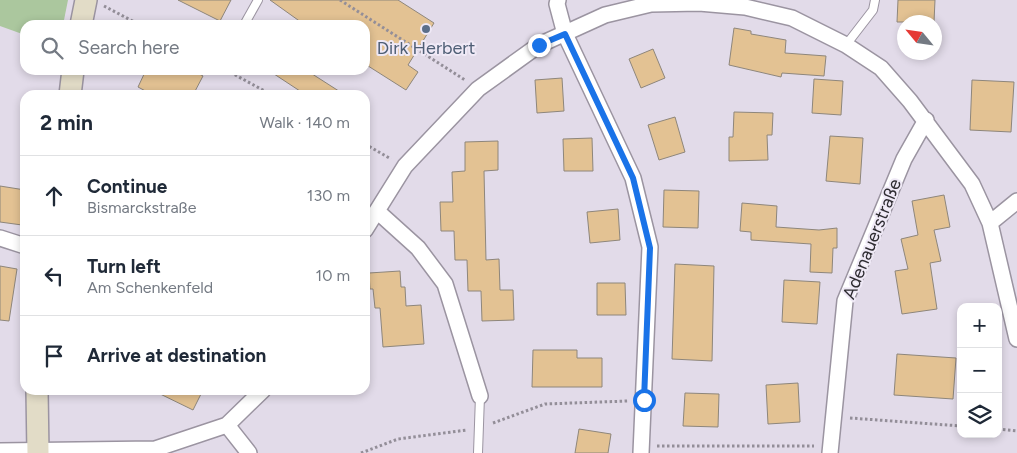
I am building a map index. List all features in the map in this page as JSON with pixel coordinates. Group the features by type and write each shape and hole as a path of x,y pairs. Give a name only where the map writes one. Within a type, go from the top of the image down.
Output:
{"street":[{"path":"558,0 557,4 565,34 633,178 650,248 641,453"},
{"path":"84,20 93,2"},
{"path":"370,222 405,166 478,89 539,45 605,15 652,4 745,4 792,18 846,45 881,68 926,120 972,184 990,223 1017,339"},
{"path":"71,90 73,75"},
{"name":"Adenauerstraße","path":"830,453 845,301 904,159 926,120"},
{"path":"990,223 1017,202"},
{"path":"377,211 418,248 445,284 480,396"},
{"path":"0,238 20,244"},
{"path":"37,395 38,452"},
{"path":"0,452 155,449 227,425 258,395"},
{"path":"227,425 249,453"}],"lane":[{"path":"247,20 258,0"},
{"path":"846,45 873,10 875,0"},
{"path":"478,453 480,396"}],"path":[{"path":"340,0 478,89"},
{"path":"93,2 130,20"},
{"path":"235,75 263,90"},
{"path":"370,147 385,155"},
{"path":"510,416 545,404 622,401"},
{"path":"855,418 957,426"},
{"path":"1002,429 1017,431"},
{"path":"361,453 398,439 467,430"},
{"path":"667,446 815,446"}],"green space":[{"path":"0,0 68,0 64,20 20,20 20,33 0,26"}],"building":[{"path":"178,0 231,0 221,20"},
{"path":"270,0 398,0 434,23 408,65 418,72 406,90 370,67 370,20 298,20"},
{"path":"898,0 935,0 934,15 897,15"},
{"path":"734,28 751,31 751,34 786,40 785,53 826,56 824,76 782,73 781,77 729,65"},
{"path":"653,49 665,78 641,88 629,59"},
{"path":"144,75 203,76 196,90 144,90 138,87"},
{"path":"276,75 314,75 337,90 298,90"},
{"path":"562,78 564,111 537,113 535,80"},
{"path":"814,79 843,81 841,115 812,113"},
{"path":"972,80 1014,82 1011,132 970,130"},
{"path":"734,112 773,113 772,135 767,135 768,160 729,161 729,137 733,137"},
{"path":"675,117 685,152 659,160 648,125"},
{"path":"830,136 863,138 860,184 826,181"},
{"path":"592,138 593,171 564,171 563,139"},
{"path":"498,141 498,170 484,171 486,260 499,259 500,290 513,290 514,320 482,321 481,291 468,291 467,260 455,260 454,231 441,231 440,202 453,202 452,172 465,171 465,142"},
{"path":"0,186 20,189 20,225 0,222"},
{"path":"664,190 699,191 698,228 663,227"},
{"path":"944,195 950,227 934,230 941,261 930,263 937,309 902,314 895,271 908,269 901,239 918,235 912,201"},
{"path":"742,203 777,206 776,227 819,230 837,228 837,248 833,248 832,273 810,272 811,244 751,240 751,232 740,231"},
{"path":"618,209 620,240 590,243 587,212"},
{"path":"675,264 714,266 712,361 672,359"},
{"path":"0,266 17,269 9,321 0,320"},
{"path":"400,271 401,287 405,287 406,306 421,305 424,344 383,347 380,308 375,308 373,289 370,289 370,273"},
{"path":"784,280 820,282 817,324 782,322"},
{"path":"597,283 625,283 626,315 597,315"},
{"path":"533,350 577,350 577,358 602,358 602,387 532,387"},
{"path":"897,354 956,358 953,399 894,395"},
{"path":"798,383 800,422 768,424 766,385"},
{"path":"685,393 719,394 718,427 683,426"},
{"path":"162,395 200,395 193,410"},
{"path":"579,429 611,434 608,453 575,453"}],"place":[{"name":"Dirk Herbert","path":"426,29"}],"route":[{"path":"539,45 565,34 633,178 650,248 644,400"}]}
